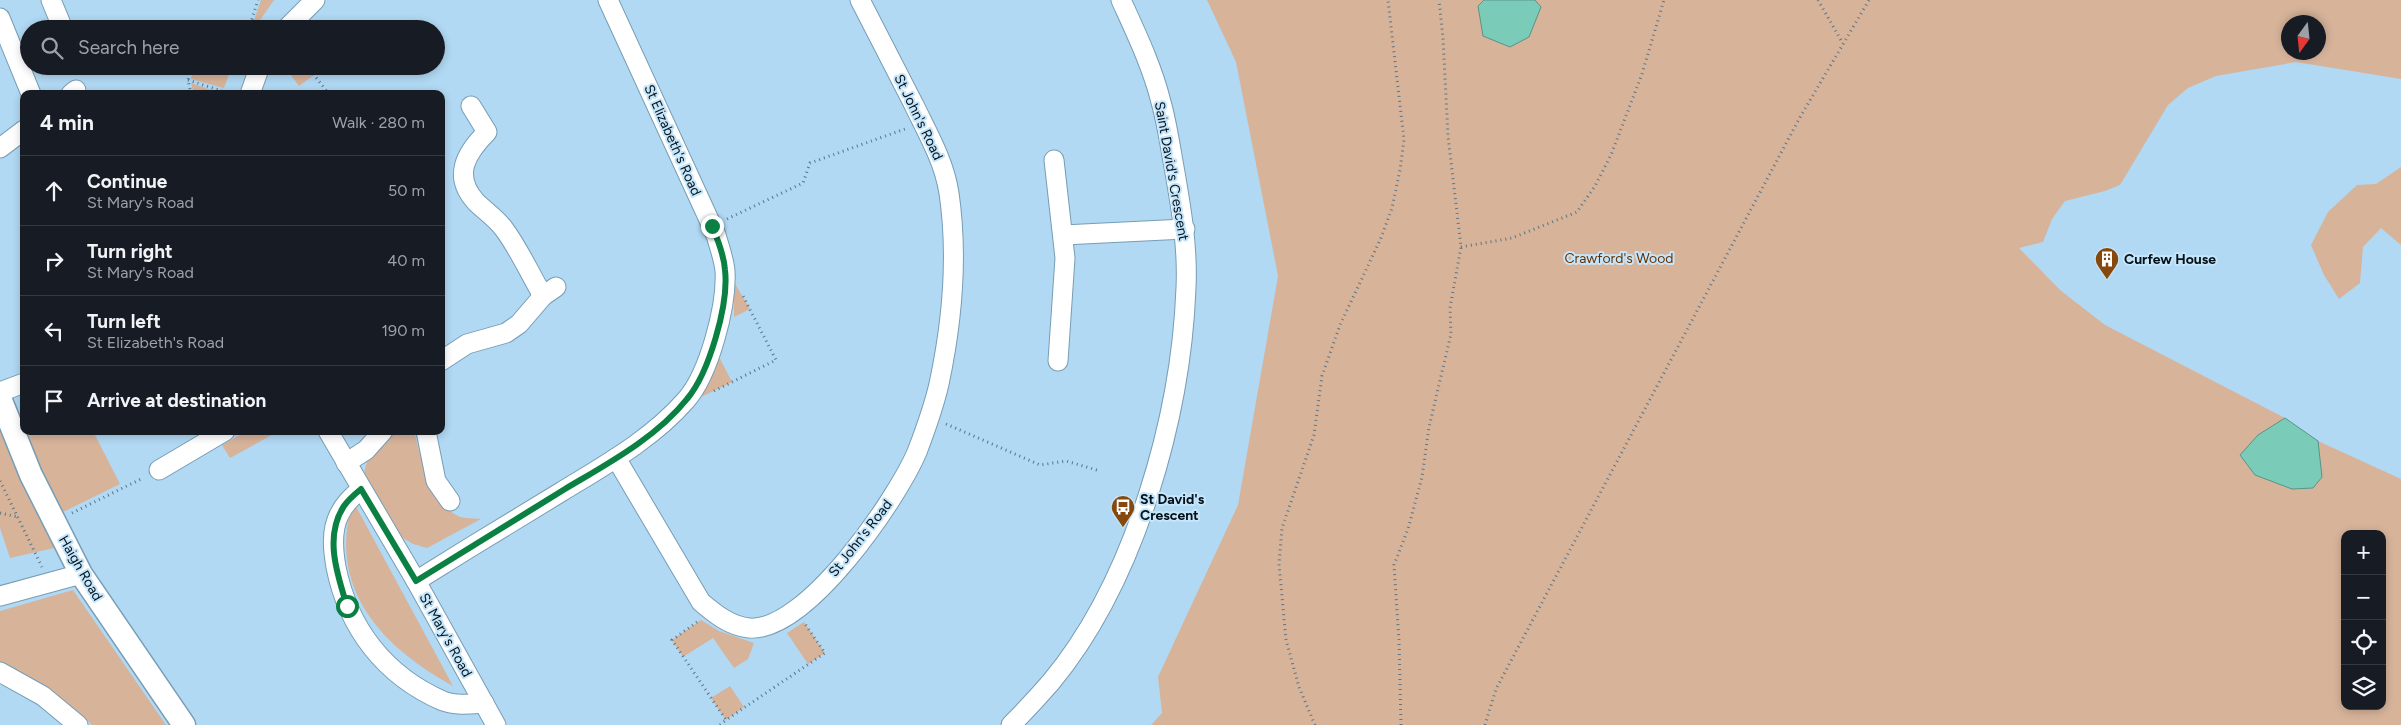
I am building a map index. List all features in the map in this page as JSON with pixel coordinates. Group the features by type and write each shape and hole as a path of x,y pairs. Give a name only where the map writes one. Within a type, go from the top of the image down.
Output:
{"main road":[{"name":"Haigh Road","path":"0,398 31,475 81,574 184,725"}],"street":[{"path":"51,0 59,20"},
{"path":"295,20 315,0"},
{"name":"St Elizabeth's Road","path":"416,581 616,458 658,426 687,400 697,384 714,338 721,311 725,271 712,226 608,0"},
{"name":"St John's Road","path":"616,458 701,602 718,618 749,628 775,624 796,610 841,566 882,513 916,452 938,386 951,312 952,249 947,184 941,160 860,0"},
{"name":"Saint David's Crescent","path":"1011,725 1052,681 1085,633 1109,590 1134,535 1152,485 1172,402 1182,342 1186,286 1184,229 1161,102 1148,59 1121,0"},
{"path":"0,18 20,67"},
{"path":"23,75 29,90"},
{"path":"251,90 257,75"},
{"path":"445,358 467,344 506,333 519,324 549,291 504,229 468,193 464,182 463,170 466,157 472,146 487,132 471,106"},
{"path":"0,148 20,133"},
{"path":"1054,160 1066,258 1058,361"},
{"path":"1063,235 1184,229"},
{"path":"0,392 20,384"},
{"path":"159,470 218,435"},
{"name":"St Mary's Road","path":"330,435 416,581 496,725"},
{"path":"346,464 366,450 379,435"},
{"path":"427,435 436,481 450,501"},
{"path":"361,489 345,504 338,517 333,542 339,580 347,606 360,632 376,653 399,674 422,690 444,701 459,704 484,703"},
{"path":"0,596 81,574"},
{"path":"0,672 43,696 78,725"}],"path":[{"path":"252,20 258,0"},
{"path":"1315,725 1299,687 1286,640 1279,564 1282,528 1314,435 1322,376 1340,325 1381,238 1392,208 1398,179 1404,140 1388,0"},
{"path":"1401,725 1399,641 1394,565 1408,529 1422,477 1431,420 1451,334 1450,308 1461,247 1448,136 1444,38 1439,0"},
{"path":"1461,247 1512,238 1577,212 1595,186 1611,155 1642,74 1664,0"},
{"path":"1818,0 1842,42"},
{"path":"1485,725 1496,690 1842,42 1868,0"},
{"path":"189,75 188,80 191,90"},
{"path":"314,75 326,90"},
{"path":"188,80 219,90"},
{"path":"712,226 803,183 810,163 922,123"},
{"path":"687,400 699,398 776,360 746,302 725,271"},
{"path":"928,417 1040,464 1066,460 1100,471"},
{"path":"55,522 159,470"},
{"path":"0,482 50,583"},
{"path":"0,513 18,518"},
{"path":"720,725 825,653 796,610"},
{"path":"712,612 672,640 726,720"}],"green space":[{"path":"261,0 274,0 260,20 254,20"},
{"name":"Crawford's Wood","path":"1207,0 1484,0 1478,6 1541,7 1535,0 2401,0 2401,79 2296,62 2216,76 2188,88 2168,105 2120,185 2105,191 2065,201 2052,219 2043,242 2019,248 2060,290 2105,325 2285,418 2258,435 2318,453 2318,441 2401,479 2401,725 1151,725 1162,713 1158,677 1238,505 1278,276 1236,62"},
{"path":"192,75 229,75 224,88 191,79"},
{"path":"291,75 314,75 299,86"},
{"path":"191,83 211,90 193,90"},
{"path":"2401,167 2401,245 2381,228 2363,247 2360,283 2339,299 2324,275 2311,245 2328,212 2357,185 2376,184"},
{"path":"734,282 750,309 734,317"},
{"path":"716,351 732,382 699,398"},
{"path":"0,398 31,475 54,548 10,558 0,528"},
{"path":"25,435 95,435 120,484 59,514 22,437"},
{"path":"240,435 272,435 230,458 222,445"},
{"path":"389,435 415,435 428,478 440,501 460,517 481,519 427,548 413,544 400,536 364,473 368,457"},
{"path":"353,501 453,686 404,653 383,633 366,612 354,587 347,561 347,532"},
{"path":"73,590 166,725 92,725 78,713 0,666 0,611"},
{"path":"701,620 719,631 754,643 748,659 734,668 713,638 683,657 672,640"},
{"path":"804,622 825,653 808,664 787,633"},
{"path":"730,686 744,707 726,720 711,698"}],"shaded area":[{"path":"1484,0 1535,0 1541,7 1529,37 1510,47 1483,36 1478,6"},
{"path":"2285,418 2318,441 2322,477 2313,488 2292,489 2255,475 2240,455 2258,435"}],"place":[{"name":"Curfew House","path":"2107,280"},
{"name":"St David's Crescent","path":"1123,528"}],"route":[{"path":"347,606 339,580 333,542 338,517 345,504 361,489 416,581 616,458 658,426 687,400 705,366 721,311 725,286 723,258 712,226"}]}
